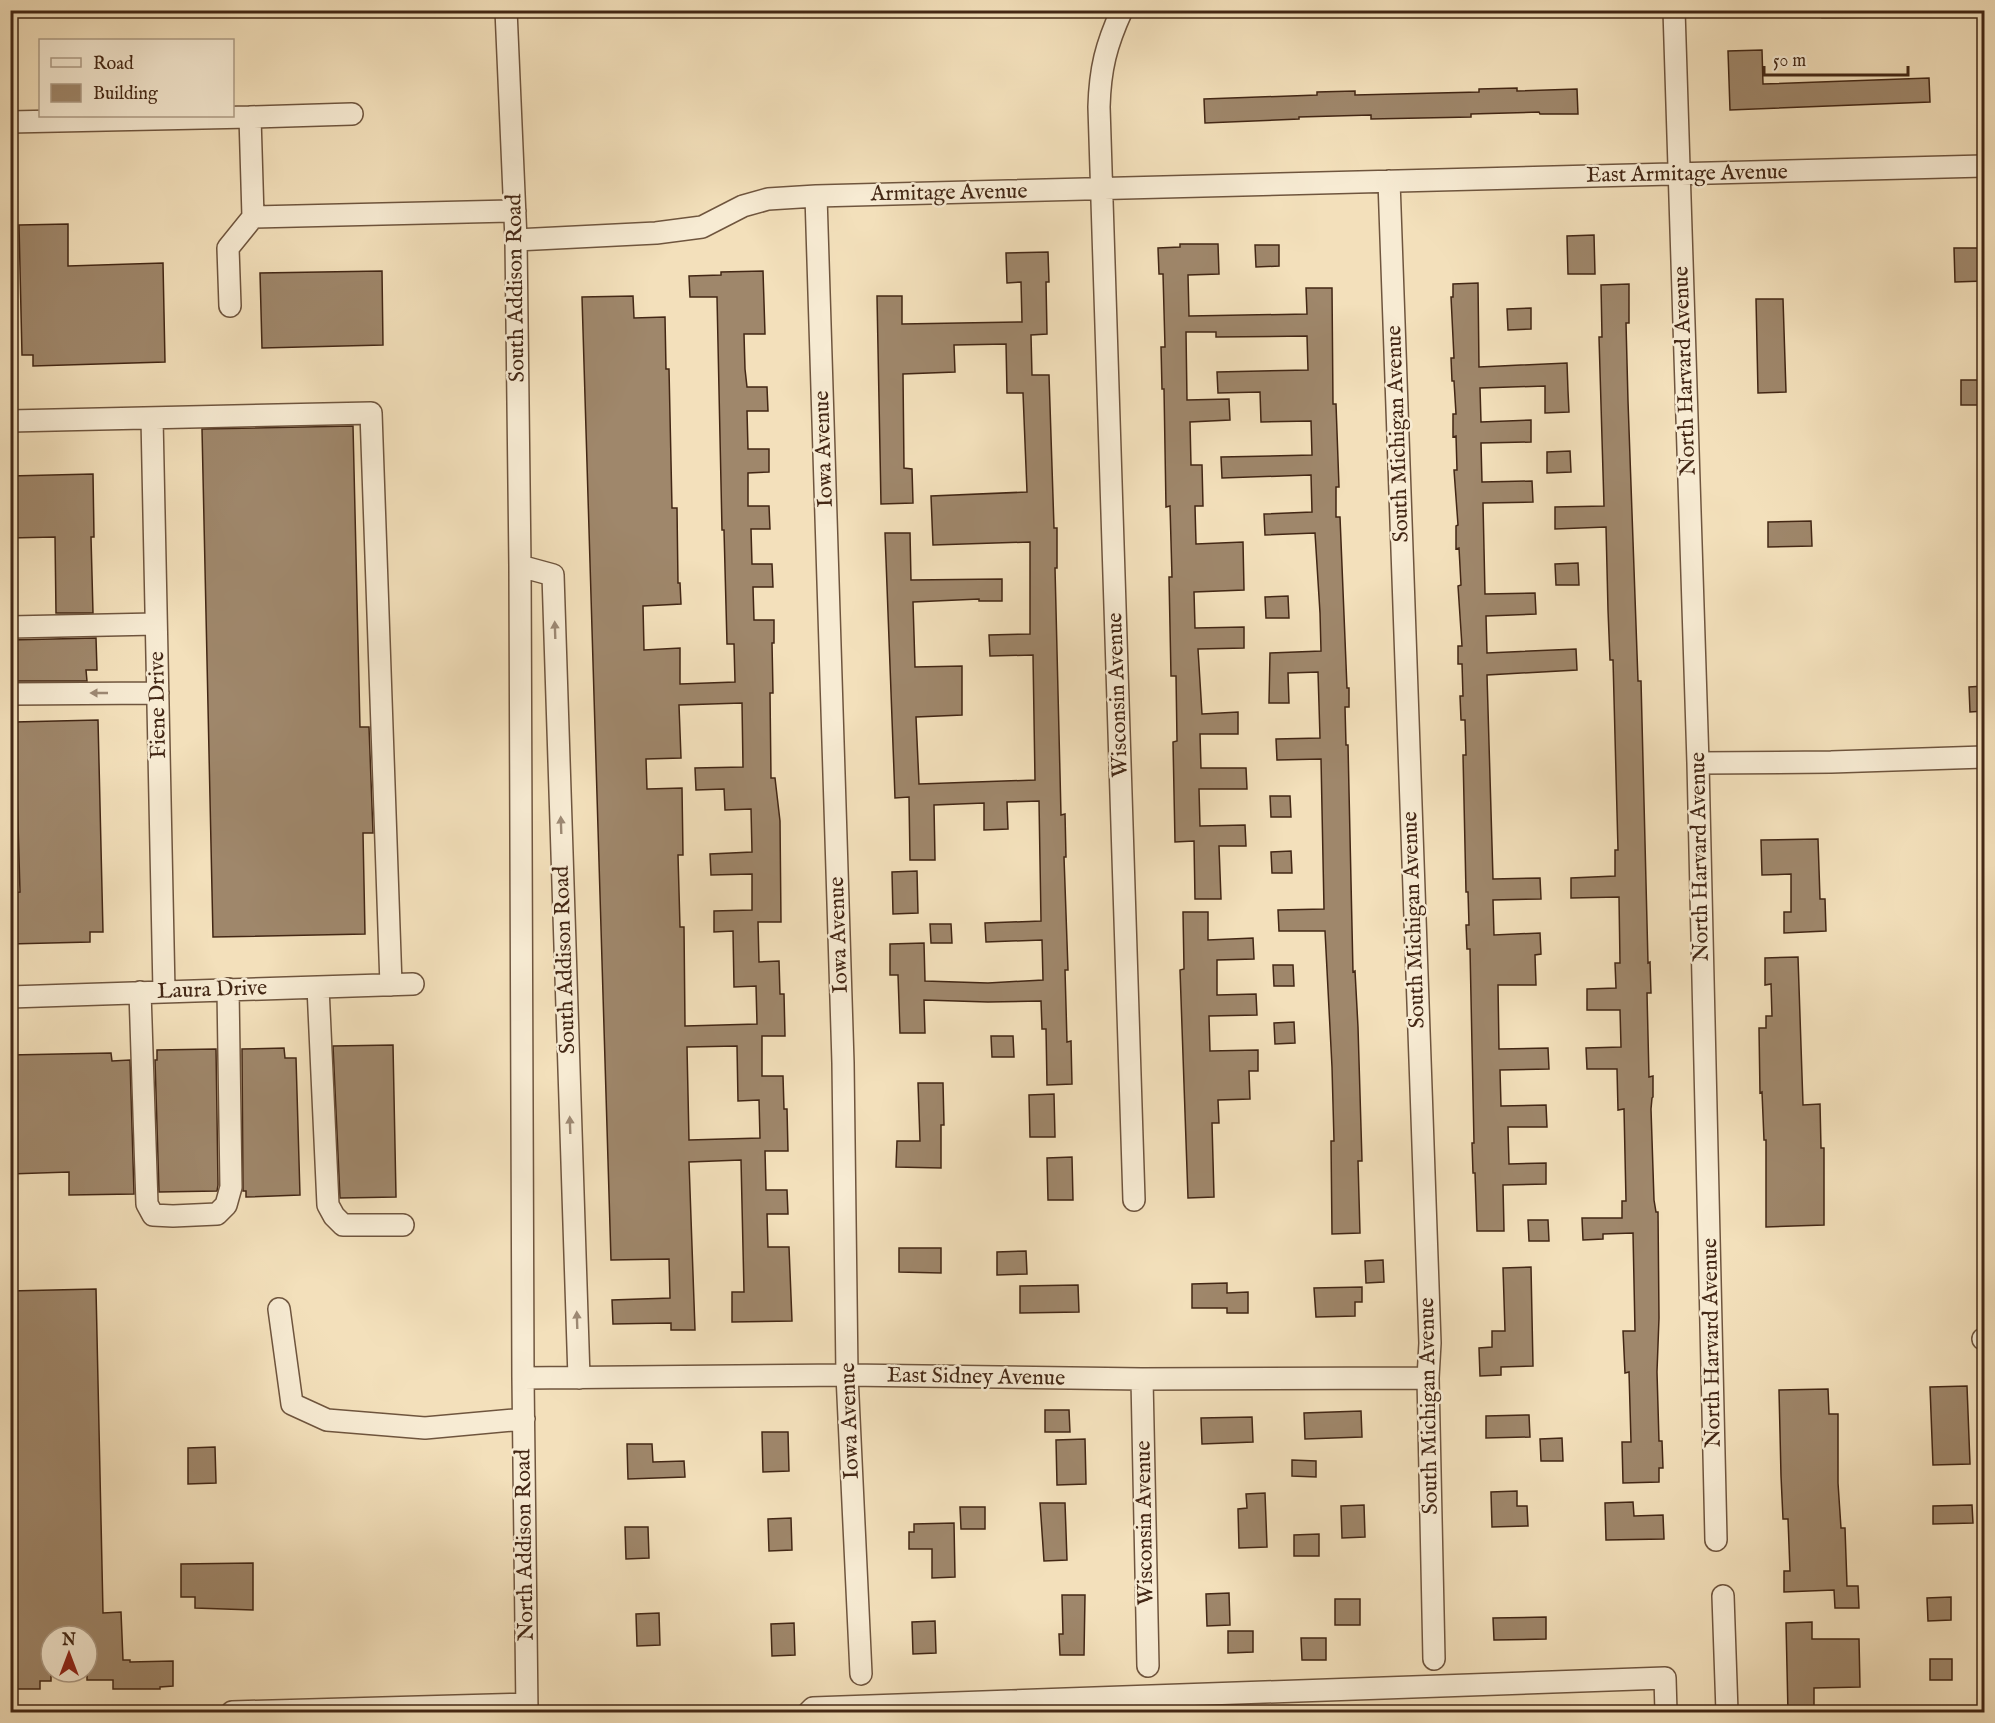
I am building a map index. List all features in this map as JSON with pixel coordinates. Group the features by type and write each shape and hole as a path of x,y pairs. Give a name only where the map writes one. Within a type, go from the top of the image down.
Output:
{"street":[{"name":"South Addison Road","path":"506,10 516,240 520,566 523,1378"},
{"name":"Wisconsin Avenue","path":"1122,10 1100,75 1099,107 1134,1200"},
{"name":"North Harvard Avenue","path":"1674,10 1698,763 1716,1540"},
{"path":"10,122 352,114"},
{"path":"230,306 228,248 253,217 250,117"},
{"name":"East Armitage Avenue","path":"1389,181 1984,166"},
{"name":"Armitage Avenue","path":"516,240 656,233 702,228 743,206 768,199 1389,181"},
{"name":"South Michigan Avenue","path":"1389,181 1430,1343 1428,1378 1434,1659"},
{"name":"Iowa Avenue","path":"816,196 843,1039 847,1375 861,1674"},
{"path":"253,217 515,211"},
{"path":"10,421 371,413 391,985"},
{"name":"Fiene Drive","path":"152,418 164,991"},
{"name":"South Addison Road","path":"520,566 553,575 579,1378"},
{"path":"10,619 156,618"},
{"path":"10,627 156,618"},
{"path":"10,694 158,693"},
{"path":"1698,763 1984,757"},
{"name":"Laura Drive","path":"10,997 413,984"},
{"path":"318,987 328,1205 343,1225 403,1225"},
{"path":"140,992 147,1204 153,1215 173,1216 217,1214 226,1205 231,1187 228,989"},
{"path":"279,1309 292,1404 327,1420 425,1428 524,1419"},
{"name":"East Sidney Avenue","path":"523,1378 847,1375 1142,1379 1428,1378"},
{"name":"North Addison Road","path":"523,1378 527,1708"},
{"name":"Wisconsin Avenue","path":"1142,1379 1148,1666"},
{"path":"1723,1596 1727,1713"},
{"path":"809,1713 813,1708 1665,1678 1666,1713"},
{"path":"232,1713 527,1708"}],"shaded area":[{"path":"1822,11 1949,11 1949,16 1822,18"}],"building":[{"path":"1762,50 1763,84 1929,78 1930,102 1730,110 1728,51"},
{"path":"1517,88 1517,91 1577,89 1578,114 1540,114 1539,112 1471,114 1471,117 1371,119 1371,115 1205,123 1204,99 1317,95 1317,92 1355,91 1355,95 1479,92 1479,89"},
{"path":"68,224 68,266 163,263 165,362 33,366 33,355 22,355 19,225"},
{"path":"1594,235 1595,274 1568,274 1567,236"},
{"path":"1180,244 1218,244 1219,274 1188,275 1189,316 1307,314 1306,288 1332,288 1333,404 1336,404 1339,487 1336,487 1336,517 1340,517 1347,688 1349,688 1349,707 1345,707 1346,745 1348,745 1353,972 1355,971 1358,1027 1362,1161 1358,1161 1360,1233 1332,1234 1331,1141 1334,1141 1325,931 1279,931 1278,910 1324,909 1321,759 1277,760 1276,739 1320,738 1318,672 1288,673 1289,703 1269,703 1270,653 1321,651 1320,613 1315,533 1265,535 1264,514 1312,512 1311,475 1222,478 1221,457 1312,455 1311,421 1261,422 1260,392 1218,393 1217,372 1308,370 1307,336 1216,337 1216,332 1186,332 1187,400 1229,399 1230,420 1190,422 1191,465 1202,465 1203,506 1195,506 1196,544 1243,542 1244,590 1194,592 1195,628 1244,627 1244,648 1198,649 1202,714 1238,712 1238,734 1200,734 1201,768 1246,768 1247,789 1199,789 1200,826 1245,825 1246,846 1219,846 1221,899 1195,899 1194,841 1175,842 1173,742 1177,741 1176,676 1171,676 1170,506 1166,507 1161,347 1165,347 1163,274 1159,274 1158,248 1180,247"},
{"path":"1255,245 1279,245 1279,266 1256,267"},
{"path":"1954,248 1984,248 1984,281 1955,282"},
{"path":"1048,252 1047,334 1031,335 1032,375 1049,375 1054,528 1057,528 1057,568 1055,568 1061,815 1065,814 1067,1042 1071,1041 1072,1084 1047,1085 1046,1029 1042,1029 1041,1001 924,1000 925,1033 900,1033 898,975 890,975 890,944 924,943 925,981 988,983 1043,980 1042,940 986,942 985,923 1041,921 1039,801 1007,802 1008,829 984,830 984,803 934,805 935,860 910,860 909,797 895,798 885,533 910,533 911,580 1002,579 1002,601 979,601 979,599 913,602 915,667 962,666 962,715 916,717 919,784 1035,780 1033,655 990,656 989,635 1030,634 1030,542 933,545 931,496 1027,492 1023,393 1007,393 1006,344 954,345 955,372 903,374 904,468 912,469 913,503 881,504 877,296 902,296 902,324 1022,322 1021,282 1007,283 1006,253"},
{"path":"382,271 383,345 262,348 260,273"},
{"path":"763,271 765,334 744,334 745,369 747,387 767,387 768,411 747,411 748,449 769,449 769,472 748,473 748,506 769,506 770,529 751,529 752,564 772,564 773,587 753,587 754,620 774,620 773,693 770,693 771,778 775,778 780,821 781,922 758,922 759,962 779,961 780,994 784,994 785,1036 762,1036 762,1076 783,1076 788,1151 765,1151 766,1190 787,1190 788,1214 767,1214 768,1247 789,1247 792,1321 732,1322 732,1292 744,1292 741,1160 689,1162 695,1330 671,1330 671,1323 613,1324 612,1300 670,1298 669,1259 611,1260 582,297 633,296 634,318 665,317 666,369 669,369 672,508 677,508 678,583 680,583 681,604 643,606 644,650 680,648 680,684 735,682 734,644 727,644 717,297 690,297 689,276 721,275 721,272","holes":["742,703 743,767 695,768 696,790 724,789 725,810 751,809 752,852 710,854 711,875 752,874 752,910 714,911 714,932 733,931 734,987 756,986 757,1024 685,1026 684,927 680,927 678,855 683,855 682,788 647,789 646,759 681,758 679,705","737,1046 738,1101 759,1100 760,1138 689,1140 687,1047"]},
{"path":"1478,283 1479,367 1567,363 1569,412 1545,413 1545,386 1480,388 1481,422 1531,420 1531,442 1481,443 1482,482 1532,481 1533,502 1483,503 1485,594 1535,593 1536,614 1486,616 1487,653 1576,649 1577,670 1487,675 1493,879 1540,878 1541,899 1493,900 1494,935 1540,933 1541,954 1535,955 1536,985 1498,985 1499,1049 1548,1048 1549,1069 1500,1070 1501,1106 1546,1105 1547,1127 1508,1127 1509,1164 1546,1163 1546,1184 1503,1185 1504,1231 1477,1231 1472,1143 1474,1143 1470,949 1467,949 1466,925 1469,925 1468,892 1466,892 1463,755 1466,755 1465,720 1461,720 1462,664 1458,664 1458,646 1462,646 1458,586 1461,585 1459,548 1456,549 1456,526 1458,525 1454,470 1457,470 1453,414 1456,414 1451,358 1454,358 1451,297 1453,297 1453,284"},
{"path":"1629,284 1629,323 1626,323 1628,401 1638,681 1641,681 1648,963 1650,962 1651,993 1647,993 1649,1077 1653,1076 1651,1109 1654,1200 1656,1212 1658,1212 1657,1372 1659,1441 1662,1441 1663,1468 1659,1468 1659,1482 1623,1483 1622,1442 1631,1442 1629,1372 1625,1373 1623,1331 1635,1331 1633,1233 1603,1234 1603,1239 1583,1240 1582,1218 1622,1218 1622,1201 1626,1201 1624,1109 1618,1110 1617,1069 1587,1069 1586,1048 1621,1047 1620,1010 1587,1010 1587,989 1616,988 1615,963 1620,963 1619,897 1571,898 1571,878 1615,876 1615,850 1618,850 1613,660 1610,660 1606,527 1555,529 1555,507 1604,506 1599,337 1602,337 1601,285"},
{"path":"1756,299 1783,299 1786,392 1758,393"},
{"path":"1531,308 1531,329 1508,330 1507,309"},
{"path":"1961,380 1984,380 1984,405 1961,405"},
{"path":"353,426 360,727 369,727 373,833 363,833 365,934 213,937 202,429"},
{"path":"1570,451 1571,472 1547,473 1547,452"},
{"path":"93,474 94,537 91,537 93,613 56,613 55,537 10,538 10,476"},
{"path":"1811,521 1812,546 1768,547 1768,522"},
{"path":"1578,563 1579,585 1556,585 1555,564"},
{"path":"1288,596 1289,618 1266,618 1265,597"},
{"path":"96,638 97,670 86,670 87,681 10,681 10,640"},
{"path":"1984,686 1984,711 1970,712 1969,687"},
{"path":"98,720 103,932 90,932 90,942 10,944 10,893 20,892 15,722"},
{"path":"1270,796 1290,796 1291,817 1271,817"},
{"path":"1818,839 1820,899 1825,899 1826,931 1784,933 1784,912 1791,912 1791,874 1762,875 1761,840"},
{"path":"1291,851 1292,873 1272,873 1271,852"},
{"path":"917,871 918,913 893,914 892,872"},
{"path":"1183,912 1208,912 1208,940 1253,938 1254,959 1217,960 1217,995 1256,994 1257,1015 1209,1016 1210,1051 1258,1050 1258,1071 1249,1071 1250,1099 1218,1100 1219,1123 1212,1123 1214,1197 1188,1198 1180,970 1184,969"},
{"path":"930,924 951,924 952,943 931,943"},
{"path":"1798,957 1803,1105 1820,1104 1821,1148 1824,1148 1824,1225 1766,1227 1766,1140 1764,1140 1762,1092 1760,1093 1759,1028 1766,1028 1766,1016 1772,1016 1771,984 1765,985 1765,958"},
{"path":"1273,965 1293,965 1294,986 1274,986"},
{"path":"1294,1022 1295,1043 1275,1044 1274,1023"},
{"path":"991,1036 1013,1036 1014,1057 992,1057"},
{"path":"393,1045 396,1197 340,1198 333,1046"},
{"path":"284,1048 285,1058 296,1058 300,1195 246,1197 246,1191 243,1191 242,1049"},
{"path":"216,1049 217,1191 159,1192 155,1060 157,1060 157,1050"},
{"path":"111,1053 112,1061 130,1060 134,1194 69,1195 69,1172 10,1174 10,1055"},
{"path":"918,1083 943,1083 944,1125 941,1125 941,1168 896,1167 897,1141 920,1141"},
{"path":"1054,1094 1055,1137 1030,1137 1029,1095"},
{"path":"1072,1157 1073,1200 1048,1200 1047,1158"},
{"path":"1528,1220 1548,1220 1549,1241 1529,1241"},
{"path":"899,1248 941,1248 941,1273 899,1272"},
{"path":"1026,1251 1027,1274 997,1275 997,1252"},
{"path":"1383,1260 1384,1282 1366,1283 1365,1261"},
{"path":"1531,1267 1533,1366 1501,1367 1501,1375 1480,1376 1479,1348 1492,1347 1492,1331 1505,1331 1503,1268"},
{"path":"1227,1283 1227,1293 1248,1292 1248,1313 1227,1313 1227,1308 1192,1308 1192,1284"},
{"path":"1078,1285 1079,1312 1020,1313 1020,1286"},
{"path":"1362,1287 1362,1302 1355,1302 1355,1316 1316,1317 1314,1288"},
{"path":"96,1289 103,1613 121,1612 123,1660 130,1660 130,1662 173,1661 173,1686 160,1687 160,1689 113,1689 113,1680 99,1680 99,1624 39,1624 40,1689 10,1689 10,1291"},
{"path":"1967,1386 1970,1464 1933,1465 1930,1387"},
{"path":"1828,1389 1829,1414 1838,1414 1838,1483 1841,1528 1845,1528 1847,1586 1858,1586 1859,1608 1835,1608 1834,1590 1784,1592 1784,1571 1790,1571 1788,1519 1783,1519 1779,1390"},
{"path":"1045,1410 1069,1410 1070,1432 1045,1432"},
{"path":"1361,1411 1362,1437 1305,1439 1304,1413"},
{"path":"1529,1415 1530,1437 1486,1438 1486,1416"},
{"path":"1252,1417 1253,1442 1202,1444 1201,1418"},
{"path":"762,1432 788,1432 789,1471 763,1472"},
{"path":"1562,1438 1563,1461 1541,1461 1540,1439"},
{"path":"1085,1439 1086,1484 1057,1485 1056,1440"},
{"path":"627,1444 652,1444 653,1462 684,1461 685,1477 628,1479"},
{"path":"215,1447 216,1483 188,1484 188,1448"},
{"path":"1292,1460 1316,1461 1316,1477 1292,1476"},
{"path":"1517,1491 1517,1506 1527,1506 1528,1526 1492,1527 1491,1492"},
{"path":"1265,1493 1267,1547 1239,1548 1238,1509 1247,1508 1246,1494"},
{"path":"1633,1502 1634,1516 1663,1515 1664,1539 1606,1540 1605,1503"},
{"path":"1040,1503 1065,1503 1067,1560 1044,1561"},
{"path":"1364,1505 1365,1537 1342,1538 1341,1506"},
{"path":"1972,1505 1973,1523 1933,1524 1933,1506"},
{"path":"960,1507 985,1507 985,1529 961,1529"},
{"path":"791,1518 792,1550 769,1551 768,1519"},
{"path":"954,1523 955,1577 932,1578 932,1549 909,1549 909,1532 914,1532 914,1524"},
{"path":"625,1527 648,1527 649,1558 626,1559"},
{"path":"1319,1534 1319,1556 1294,1556 1294,1535"},
{"path":"253,1563 253,1610 195,1608 195,1597 181,1597 181,1564"},
{"path":"1229,1593 1230,1625 1207,1626 1206,1594"},
{"path":"1062,1595 1085,1595 1084,1655 1060,1655 1059,1634 1063,1634"},
{"path":"1951,1597 1951,1620 1928,1621 1927,1598"},
{"path":"1335,1599 1360,1599 1360,1625 1335,1625"},
{"path":"659,1613 660,1645 637,1646 636,1614"},
{"path":"1546,1617 1546,1639 1494,1640 1493,1618"},
{"path":"935,1621 936,1653 913,1654 912,1622"},
{"path":"1812,1622 1812,1639 1859,1639 1860,1687 1814,1688 1814,1713 1788,1713 1786,1623"},
{"path":"794,1623 795,1655 772,1656 771,1624"},
{"path":"1228,1631 1253,1631 1253,1652 1228,1653"},
{"path":"1301,1638 1326,1638 1326,1660 1302,1660"},
{"path":"1930,1659 1952,1659 1952,1680 1930,1680"}]}
